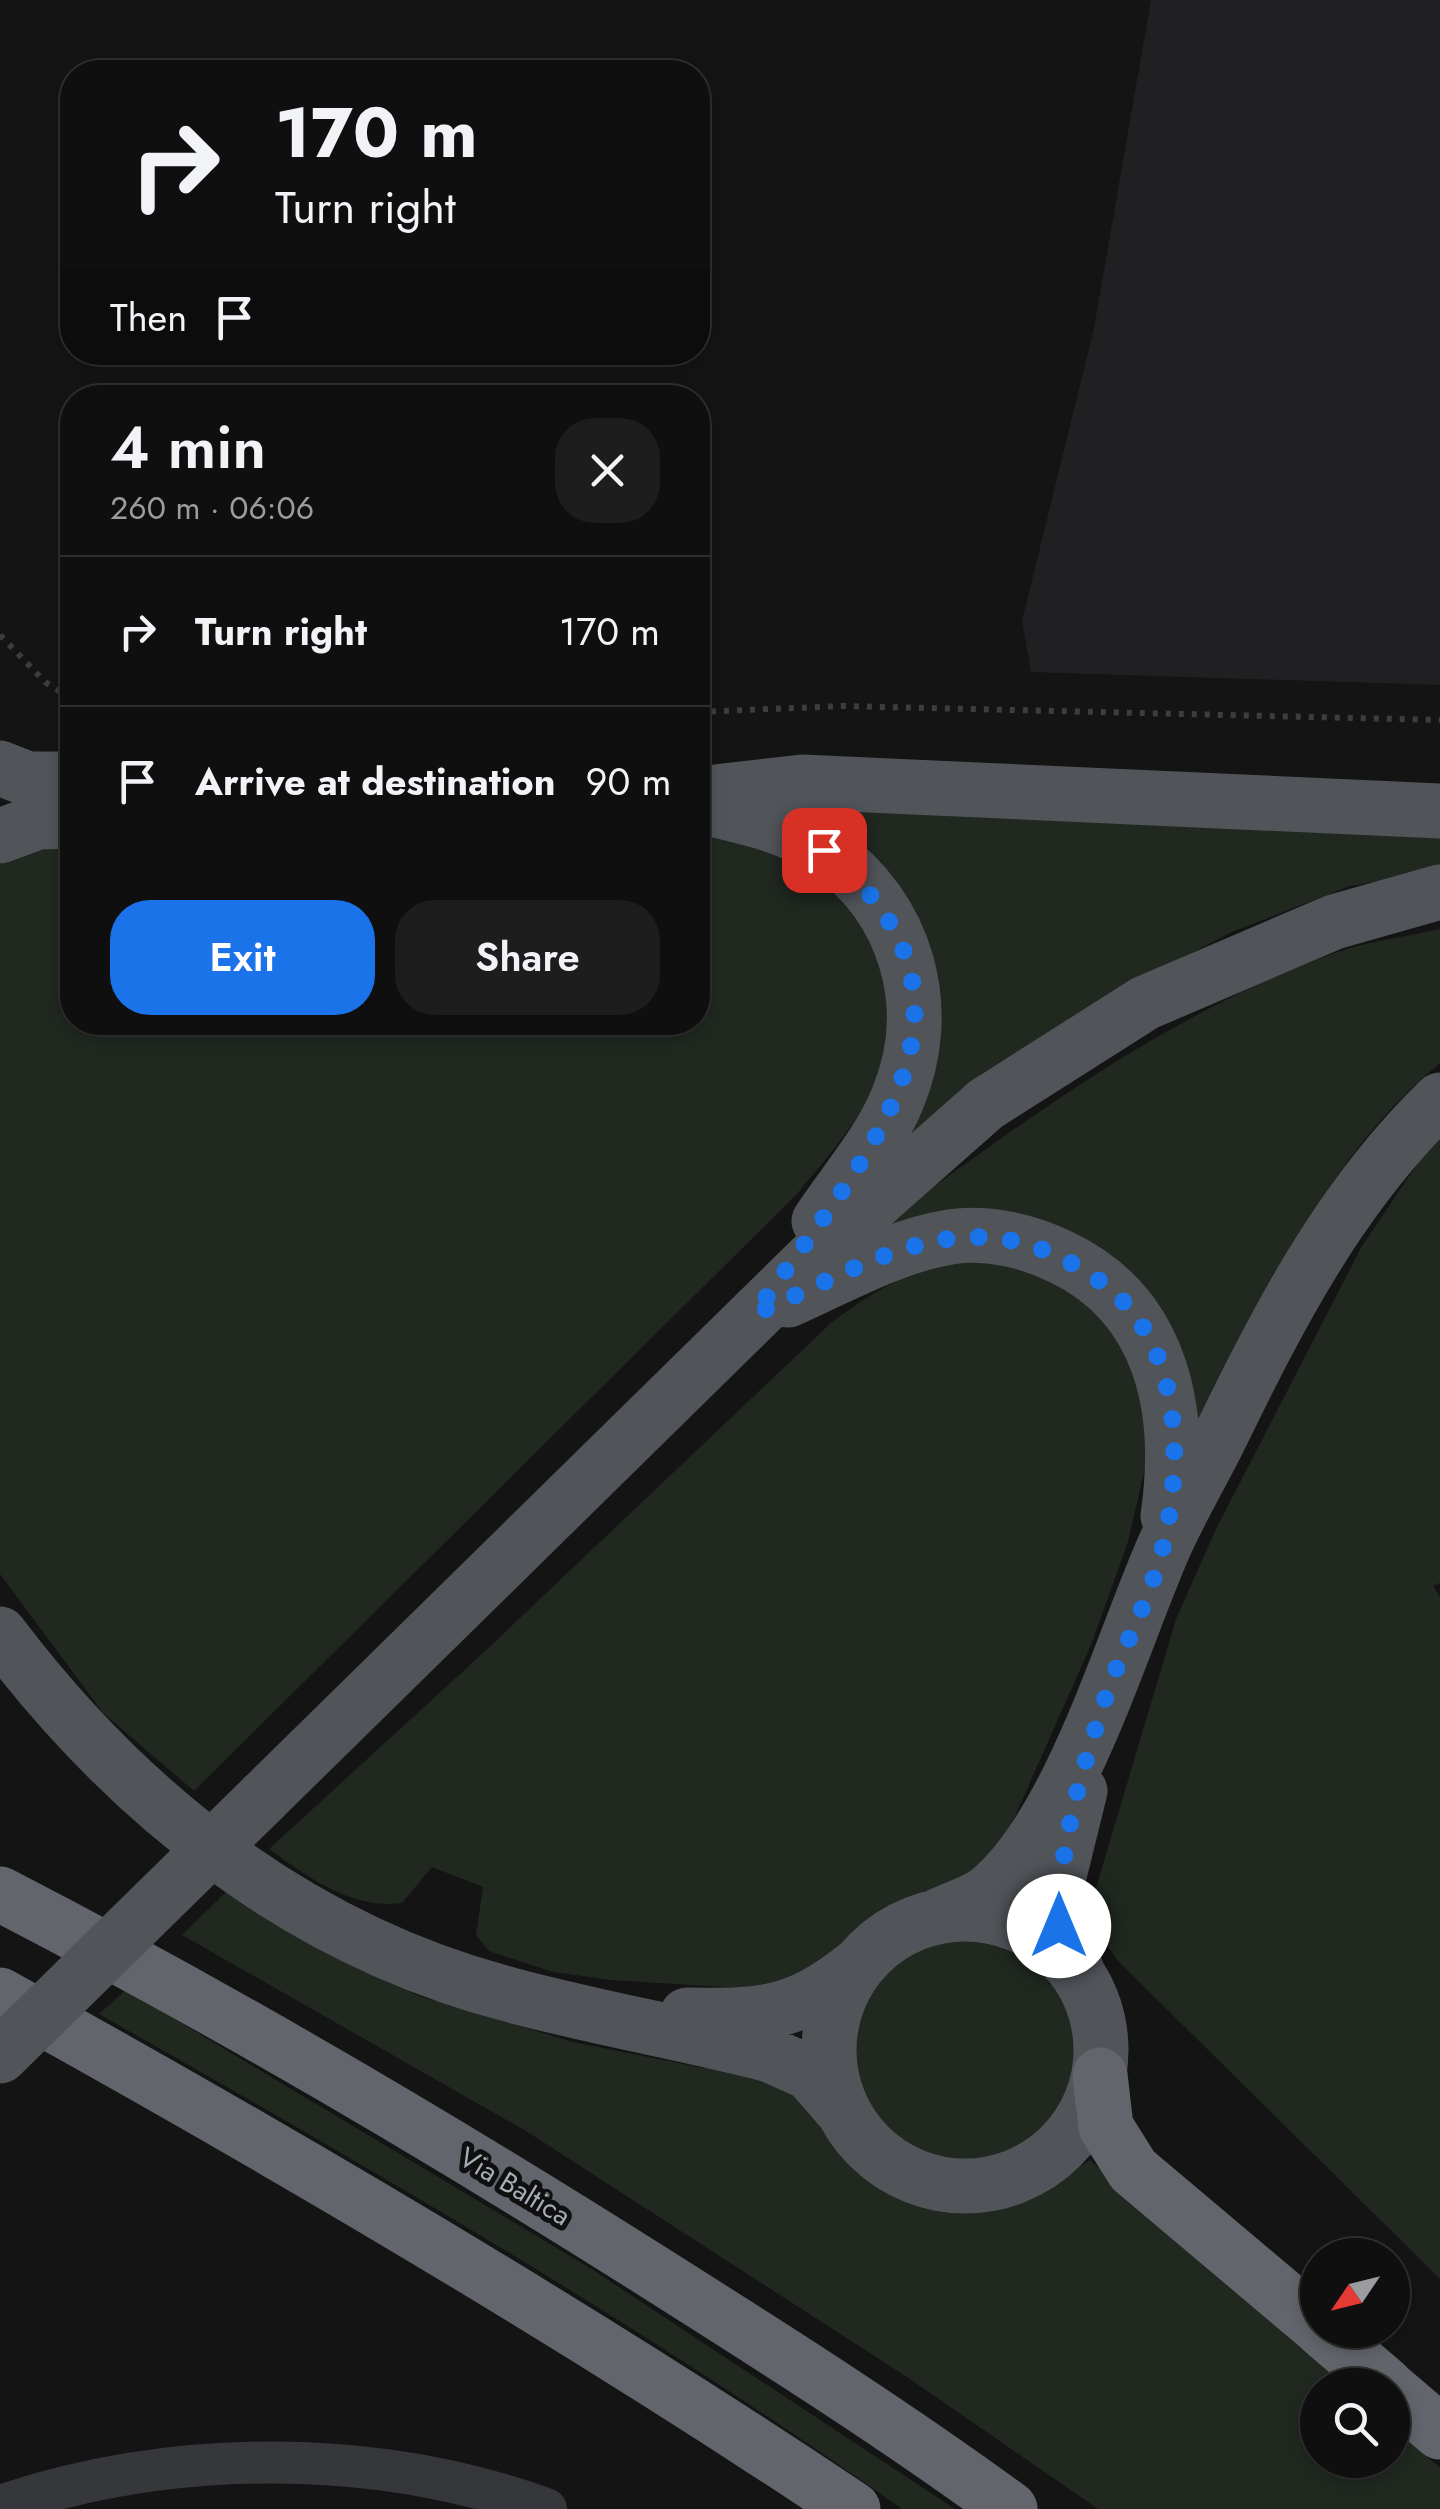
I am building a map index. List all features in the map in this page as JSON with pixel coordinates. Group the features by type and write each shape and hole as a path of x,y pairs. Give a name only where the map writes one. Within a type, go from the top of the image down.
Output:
{"highway":[{"name":"Via Baltica","path":"0,1894 346,2084 551,2207 756,2337 1010,2509"},
{"path":"0,1995 355,2194 572,2326 853,2509"},
{"path":"1100,2075 1106,2128 1133,2170 1300,2311"},
{"path":"1343,2348 1366,2368"},
{"path":"1410,2406 1440,2432"}],"main road":[{"path":"0,768 28,779 60,779"},
{"path":"710,793 802,782 1440,811"},
{"path":"710,809 788,831 824,850 858,878 884,908 904,948 914,986 915,1026 896,1103 755,1314"},
{"path":"0,836 38,822 60,821"},
{"path":"0,2056 755,1314 892,1183 986,1104 1145,1003 1239,959 1334,922 1440,892"},
{"path":"584,2012 732,2016 776,2010 818,1997 880,1942 908,1925 987,1893 1040,1828 1106,1696 1163,1549 1301,1276 1347,1204 1403,1136 1440,1100"},
{"path":"755,1314 916,1244 955,1236 999,1237 1040,1247 1076,1264 1119,1298 1139,1320 1159,1356 1174,1437 1163,1549"},
{"path":"0,1634 82,1735 131,1784 220,1859 292,1904 422,1966 508,1995 770,2054 810,2073 868,2146 902,2172 942,2185 984,2186 1026,2173 1060,2148 1086,2115 1100,2075 1102,2038 1094,2003 1059,1926 1058,1880 1106,1696"},
{"path":"940,1915 979,1914 1017,1923 1050,1943 1077,1971"},
{"path":"843,2111 830,2075 829,2036 838,1999 857,1966"}],"street":[{"path":"0,2506 81,2483 152,2471 303,2463 380,2469 458,2483 546,2509"}],"path":[{"path":"0,636 45,682 60,691"},
{"path":"710,712 842,706 1440,720"}],"shaded area":[{"path":"1151,0 1440,0 1440,685 1031,672 1022,621 1094,328"},
{"path":"783,806 1440,838 1440,871 1350,886 1232,932 1118,991 981,1074 894,1153 932,976"},
{"path":"710,837 781,855 831,887 868,937 887,997 889,1028 884,1059 873,1089 848,1131 797,1194 194,1791 103,1713 0,1574 0,864 60,843 60,1035 710,1035"},
{"path":"1440,929 1440,1063 1396,1104 1357,1149 1323,1198 1266,1301 1192,1464 1161,1315 1134,1276 1096,1247 887,1234 884,1223 991,1145 1157,1037 1214,1006 1335,953"},
{"path":"1440,1138 1440,1583 1433,1586 1440,1597 1440,2279 1410,2249 1410,2238 1398,2238 1118,1961 1095,1928 1093,1898 1176,1619 1216,1529 1362,1246 1424,1154"},
{"path":"949,1259 1030,1267 1099,1305 1140,1370 1148,1456 1127,1545 1091,1645 1008,1832 991,1859 948,1889 889,1908 842,1949 772,1990 611,1980 553,1972 489,1951 476,1935 483,1887 432,1867 402,1903 366,1901 331,1889 269,1849 483,1653 831,1323 887,1286"},
{"path":"226,1892 306,1941 419,1996 573,2042 703,2068 737,2067 816,2106 839,2144 867,2172 934,2208 1007,2206 1034,2195 1090,2160 1327,2368 1300,2368 1300,2478 1410,2478 1410,2441 1440,2468 1440,2509 1098,2509 907,2377 526,2131 182,1935"},
{"path":"965,1934 1008,1942 1045,1967 1070,2004 1078,2047 1070,2090 1045,2127 1008,2152 965,2160 922,2152 885,2127 860,2090 852,2047 860,2004 885,1967 922,1942"},
{"path":"126,1990 590,2268 955,2509 902,2509 607,2313 406,2191 99,2014"}],"route":[{"path":"824,850 858,878 884,908 904,948 914,986 915,1026 896,1103 755,1314 916,1244 955,1236 999,1237 1040,1247 1076,1264 1109,1287 1139,1320 1159,1356 1170,1396 1173,1484 1163,1549 1106,1696 1058,1880 1059,1926"}]}
